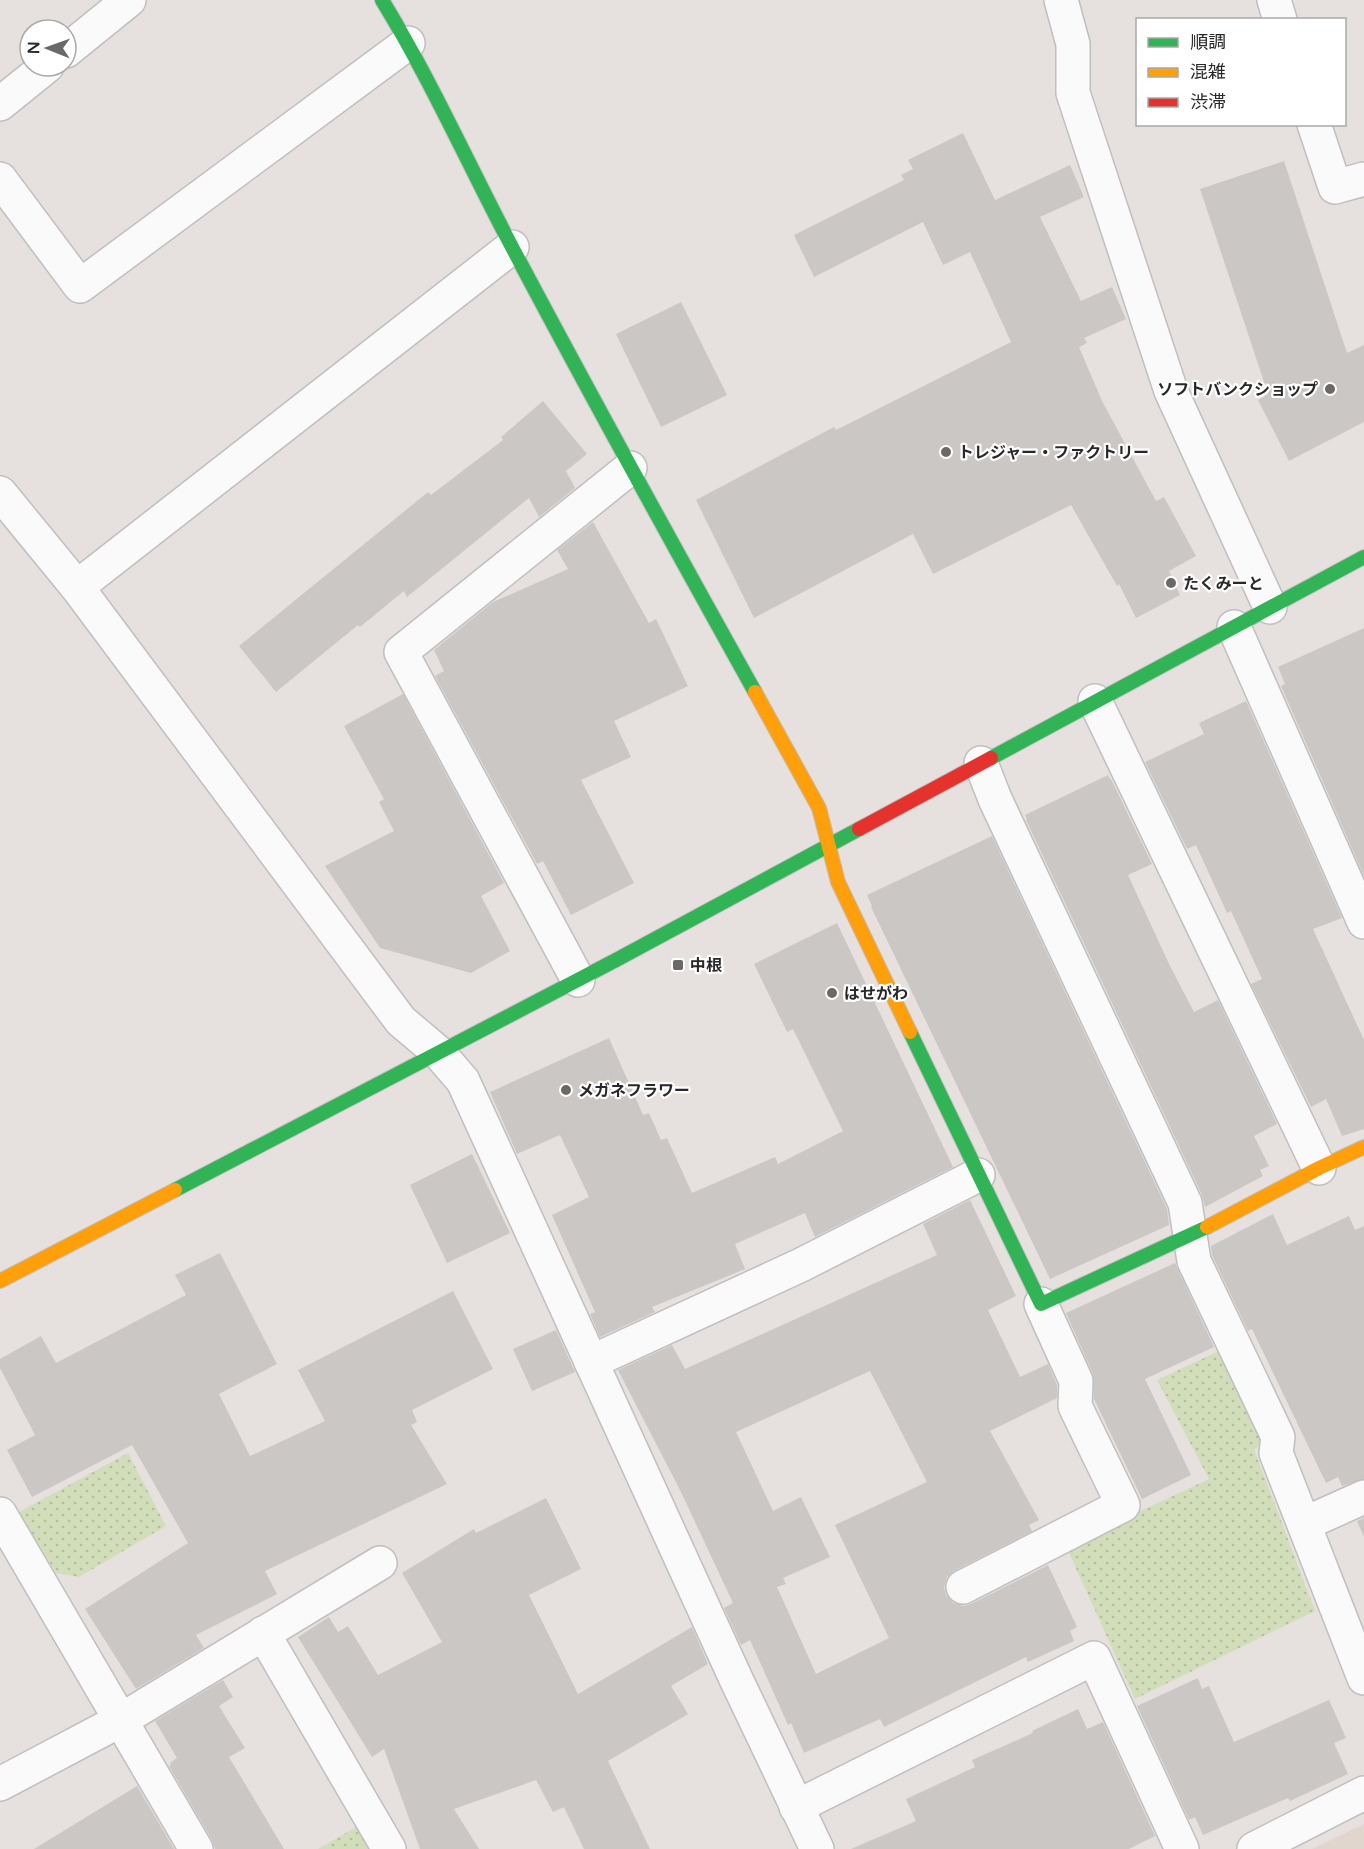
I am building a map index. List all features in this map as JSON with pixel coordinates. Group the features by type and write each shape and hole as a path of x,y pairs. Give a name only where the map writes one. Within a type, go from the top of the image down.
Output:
{"street":[{"path":"78,41 129,0"},
{"path":"382,0 408,43 512,247 630,468 819,808 828,847 842,890 1041,1304 1076,1381 1075,1406 1123,1505 963,1587"},
{"path":"1061,0 1073,44 1073,93 1171,391 1270,607"},
{"path":"1274,0 1279,18"},
{"path":"0,179 80,286 408,43"},
{"path":"0,104 32,78"},
{"path":"1315,126 1335,187 1364,179"},
{"path":"78,587 512,247"},
{"path":"578,980 401,652 630,468"},
{"path":"0,494 78,587 401,1021 439,1053 463,1080 817,1849"},
{"path":"0,1281 578,980 1364,557"},
{"path":"1234,627 1364,922"},
{"path":"1095,701 1319,1168"},
{"path":"981,763 995,799 1185,1203 1194,1262 1278,1437 1276,1453 1364,1678"},
{"path":"1041,1304 1190,1236 1319,1168 1364,1148"},
{"path":"591,1362 801,1265 978,1175"},
{"path":"1304,1524 1364,1497"},
{"path":"0,1514 196,1849"},
{"path":"0,1784 121,1720 380,1563"},
{"path":"263,1634 389,1849"},
{"path":"796,1807 1095,1658 1182,1849"},
{"path":"1254,1849 1364,1793"}],"shaded area":[{"path":"1364,1824 1364,1849 1312,1849 1337,1837"}],"green space":[{"path":"1221,1350 1267,1442 1254,1449 1315,1611 1135,1699 1066,1546 1209,1479 1157,1380"},
{"path":"128,1453 166,1526 79,1577 56,1573 19,1512"},
{"path":"358,1826 372,1849 318,1849"}],"building":[{"path":"963,133 995,200 1070,165 1084,197 1040,217 1081,301 1112,287 1126,319 1084,338 1087,343 1079,347 1102,401 1156,501 1164,497 1196,556 1169,571 1180,595 1136,618 1119,584 1117,586 1071,505 933,574 913,534 754,618 696,500 834,427 836,430 1011,342 970,252 943,265 923,222 814,277 794,235 904,180 901,175 913,169 908,160"},
{"path":"1284,161 1347,353 1364,345 1364,422 1289,461 1258,400 1268,394 1200,189"},
{"path":"681,302 727,395 661,427 616,334"},
{"path":"543,401 587,454 566,471 575,488 539,517 529,498 407,597 404,591 360,627 358,625 276,692 239,646 428,492 431,495 503,440 501,437"},
{"path":"593,522 649,623 656,619 688,686 614,721 631,757 581,780 634,883 571,915 543,861 537,864 435,676 444,671 434,650 493,602 568,569 557,550"},
{"path":"1364,628 1364,876 1281,686 1285,684 1278,667"},
{"path":"403,694 504,883 481,896 510,951 471,973 380,948 325,866 394,831 379,802 384,799 344,726"},
{"path":"1246,701 1342,918 1313,929 1364,1040 1364,1129 1342,1136 1326,1099 1311,1107 1251,984 1262,979 1231,911 1227,913 1196,845 1187,849 1145,762 1204,734 1199,723"},
{"path":"1108,775 1152,864 1128,875 1170,966 1194,1012 1218,1000 1277,1124 1254,1136 1269,1166 1260,1170 1263,1176 1205,1207 1202,1195 1026,820 1025,815"},
{"path":"992,836 1167,1209 1169,1225 1050,1279 867,895"},
{"path":"837,923 953,1167 815,1237 805,1213 735,1244 745,1269 652,1307 655,1312 600,1337 590,1314 595,1312 552,1215 589,1197 560,1135 517,1154 490,1092 609,1038 643,1115 649,1113 661,1140 667,1138 692,1193 775,1157 778,1164 843,1131 793,1029 787,1032 754,964"},
{"path":"472,1154 510,1233 447,1263 410,1185"},
{"path":"970,1200 1016,1296 988,1310 1020,1377 1048,1364 1057,1385 1057,1398 990,1431 1039,1520 1029,1525 1032,1531 954,1571 947,1577 944,1587 946,1595 953,1603 963,1606 971,1604 1048,1565 1077,1627 1070,1631 1074,1641 1028,1662 1026,1657 884,1727 880,1719 804,1753 791,1723 788,1725 750,1640 741,1645 724,1608 733,1603 681,1492 618,1370 672,1345 685,1369 937,1255 923,1224","holes":["870,1371 927,1482 835,1525 889,1638 816,1674 777,1587 786,1584 783,1578 830,1557 801,1497 773,1511 736,1432"]},
{"path":"1273,1214 1287,1245 1349,1216 1355,1230 1364,1226 1364,1479 1342,1486 1338,1477 1326,1483 1252,1329 1248,1331 1212,1255 1211,1246"},
{"path":"220,1253 277,1364 219,1394 250,1456 325,1421 298,1370 453,1291 493,1369 412,1410 417,1422 411,1425 447,1484 265,1571 277,1594 196,1635 204,1648 136,1689 85,1609 188,1543 132,1445 32,1497 7,1450 35,1435 0,1368 0,1359 41,1336 56,1363 186,1295 175,1275"},
{"path":"1175,1263 1214,1347 1145,1379 1191,1475 1142,1499 1094,1399 1093,1374 1066,1313"},
{"path":"556,1330 575,1372 532,1391 513,1349"},
{"path":"546,1498 581,1569 529,1595 578,1694 692,1627 708,1664 671,1686 688,1714 608,1761 650,1849 584,1849 564,1807 553,1812 536,1780 454,1809 479,1849 420,1849 384,1749 372,1757 298,1637 329,1617 338,1632 348,1626 378,1675 442,1642 402,1573 474,1529 476,1533"},
{"path":"1364,1518 1364,1537 1357,1521"},
{"path":"1198,1678 1202,1689 1209,1686 1234,1742 1329,1700 1346,1738 1334,1743 1348,1774 1290,1801 1288,1798 1203,1835 1195,1817 1189,1820 1137,1706"},
{"path":"223,1680 233,1697 219,1706 245,1748 229,1757 284,1849 215,1849 169,1766 177,1758 155,1721"},
{"path":"1078,1709 1087,1729 1103,1722 1155,1836 1129,1849 851,1849 916,1821 906,1799 975,1767 972,1760 1033,1733 1032,1731"},
{"path":"137,1786 174,1849 34,1849"}],"traffic: fast":[{"path":"382,0 417,61 497,218 663,527 755,692"},
{"path":"991,758 1364,557"},
{"path":"175,1190 616,960 859,829"},
{"path":"910,1032 1041,1304 1207,1227"}],"traffic: slow":[{"path":"755,692 819,808 838,882 910,1032"},
{"path":"1207,1227 1364,1147"},
{"path":"0,1281 175,1190"}],"traffic: jam":[{"path":"859,829 991,758"}],"place":[{"name":"ソフトバンクショップ","path":"1330,389"},
{"name":"トレジャー・ファクトリー","path":"946,452"},
{"name":"たくみーと","path":"1171,583"},
{"name":"中根","path":"678,965"},
{"name":"はせがわ","path":"832,993"},
{"name":"メガネフラワー","path":"566,1090"}]}
